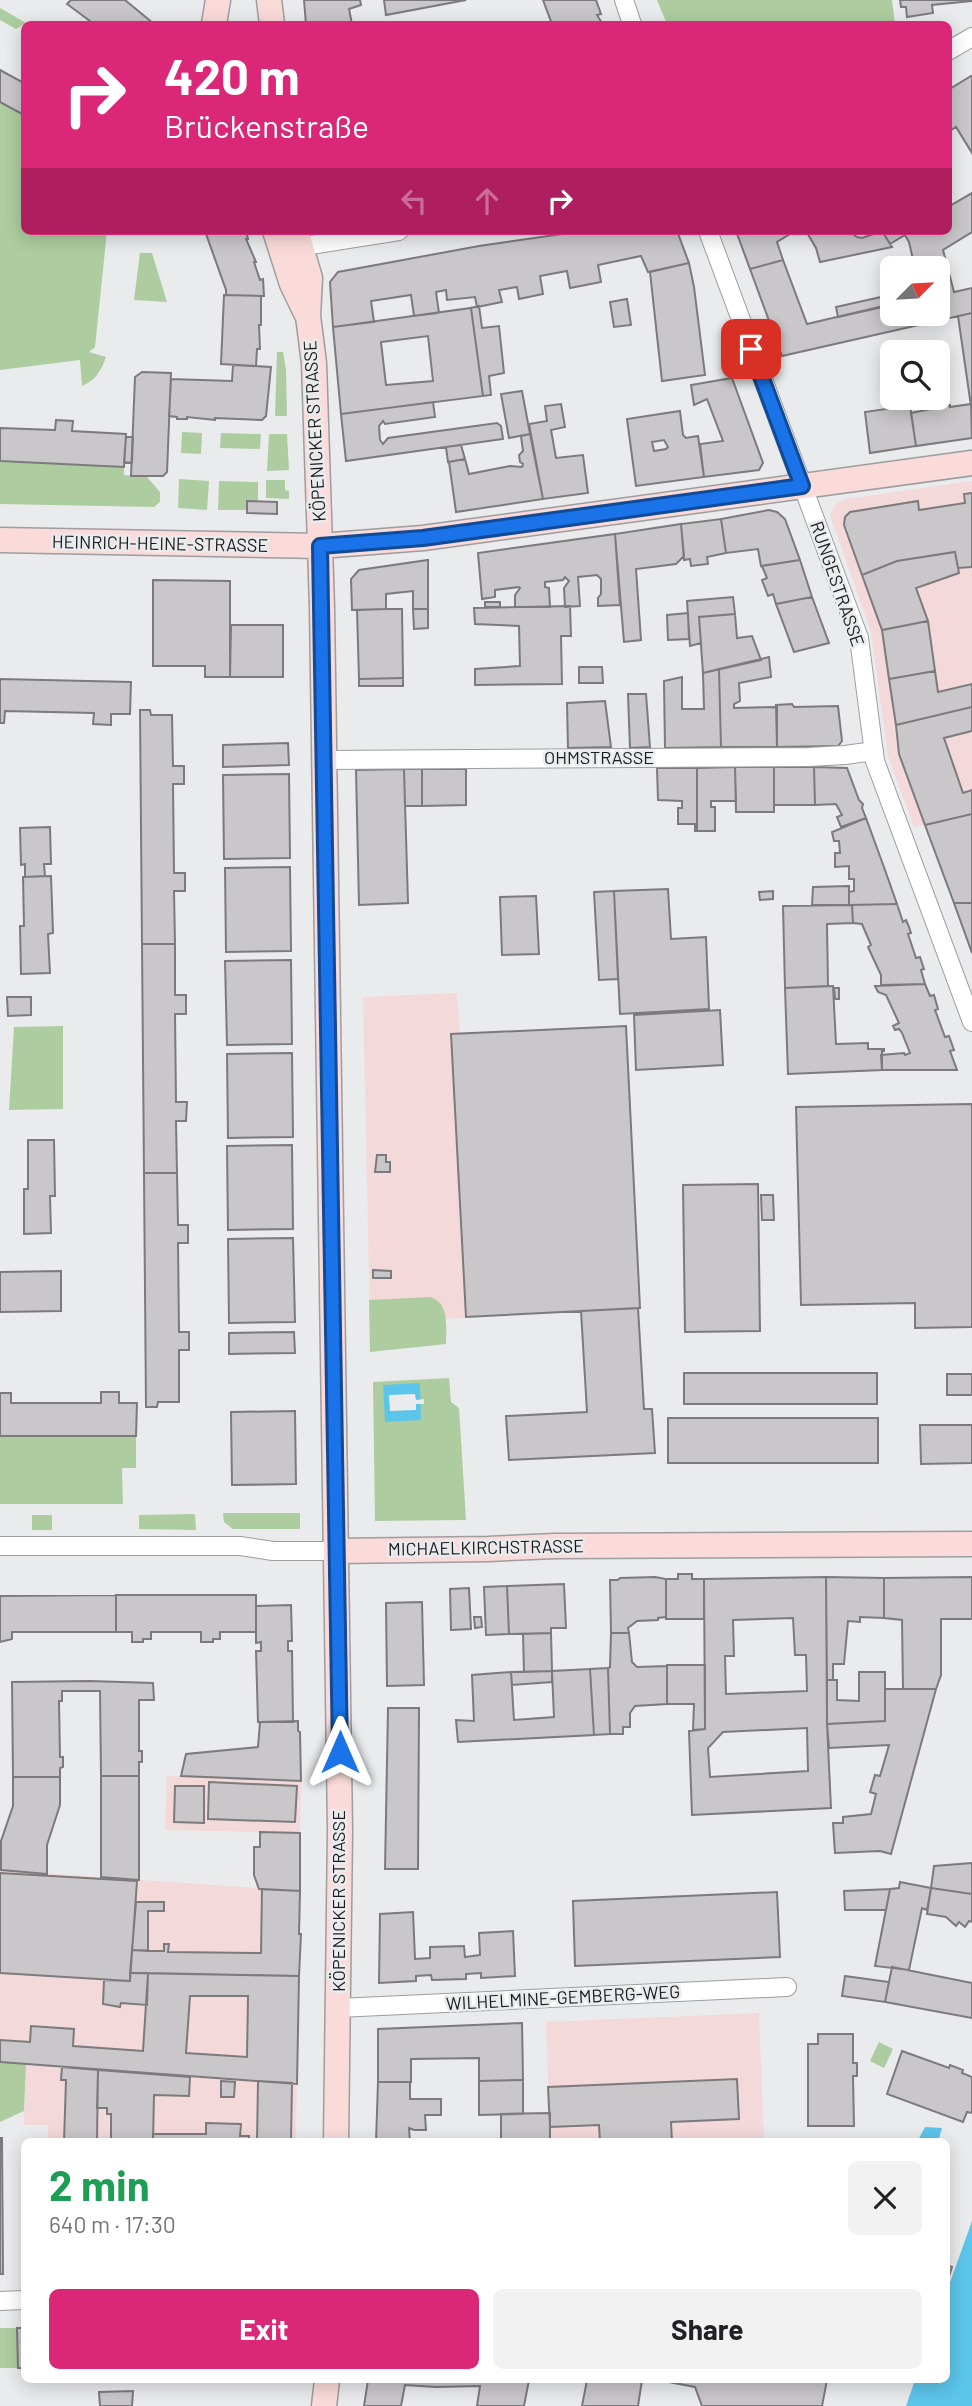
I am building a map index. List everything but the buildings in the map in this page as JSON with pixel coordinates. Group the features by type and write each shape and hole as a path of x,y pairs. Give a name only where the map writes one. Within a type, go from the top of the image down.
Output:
{"main road":[{"path":"214,21 218,0"},
{"path":"269,0 272,21"},
{"name":"KÖPENICKER STRASSE","path":"288,240 310,278 308,316 314,363 320,546 340,1831 336,2138"},
{"name":"HEINRICH-HEINE-STRASSE","path":"0,540 320,546 423,538 972,463"},
{"name":"MICHAELKIRCHSTRASSE","path":"336,1551 555,1546 972,1544"},
{"path":"324,2406 327,2383"}],"street":[{"path":"624,0 631,21"},
{"path":"952,49 972,37"},
{"path":"288,240 350,235"},
{"name":"RUNGESTRASSE","path":"709,235 859,638 875,761 972,1022"},
{"name":"OHMSTRASSE","path":"324,760 809,757 874,751"},
{"name":"MICHAELKIRCHSTRASSE","path":"0,1546 240,1546 273,1551 336,1551"},
{"name":"WILHELMINE-GEMBERG-WEG","path":"338,2008 787,1987"},
{"path":"0,2301 21,2301"}],"shaded area":[{"path":"972,481 972,814 914,827 888,756 871,632 830,515 835,505 845,499"},
{"path":"457,993 460,1034 626,1026 640,1308 370,1323 363,997"},
{"path":"167,1776 301,1781 300,1833 165,1830"},
{"path":"0,1870 300,1891 296,2138 48,2138 48,2125 24,2125 25,2064 0,2062"},
{"path":"759,2013 764,2138 550,2138 546,2022"}],"green space":[{"path":"657,0 892,0 895,21 666,21"},
{"path":"0,8 23,21 16,29 0,20"},
{"path":"0,102 21,113 21,235 107,235 95,347 89,352 106,357 97,375 82,386 80,360 0,370"},
{"path":"140,253 152,253 167,302 134,300"},
{"path":"277,352 283,352 286,370 287,416 275,416"},
{"path":"182,432 202,433 201,454 181,453"},
{"path":"221,433 261,434 260,449 220,448"},
{"path":"269,434 287,434 289,470 267,471"},
{"path":"0,461 124,467 124,475 147,477 160,492 160,502 154,507 0,504"},
{"path":"179,479 209,481 207,510 178,508"},
{"path":"266,480 285,480 289,499 266,498"},
{"path":"219,481 258,482 258,501 248,501 247,510 218,510"},
{"path":"63,1026 63,1109 9,1110 14,1027"},
{"path":"430,1297 444,1310 446,1344 370,1352 369,1300"},
{"path":"449,1378 451,1402 459,1408 466,1520 375,1521 373,1382"},
{"path":"0,1436 136,1436 136,1468 122,1468 123,1504 0,1504"},
{"path":"223,1513 300,1513 300,1529 233,1529 224,1522"},
{"path":"195,1514 196,1530 139,1529 139,1515"},
{"path":"32,1515 52,1515 52,1530 32,1530"},
{"path":"879,2042 893,2049 884,2068 870,2061"},
{"path":"0,2062 26,2064 24,2111 0,2122"},
{"path":"0,2328 17,2328 18,2368 0,2368"}],"water":[{"path":"420,1383 421,1420 385,1422 383,1385"},
{"path":"925,2127 942,2128 939,2138 919,2138"},
{"path":"972,2221 972,2406 906,2406 914,2383 950,2383 950,2283"}],"pier":[{"path":"415,1394 416,1400 424,1399 424,1404 416,1404 416,1410 390,1411 389,1395"}],"route":[{"path":"340,1752 320,546 423,538 802,486 751,349"}]}
